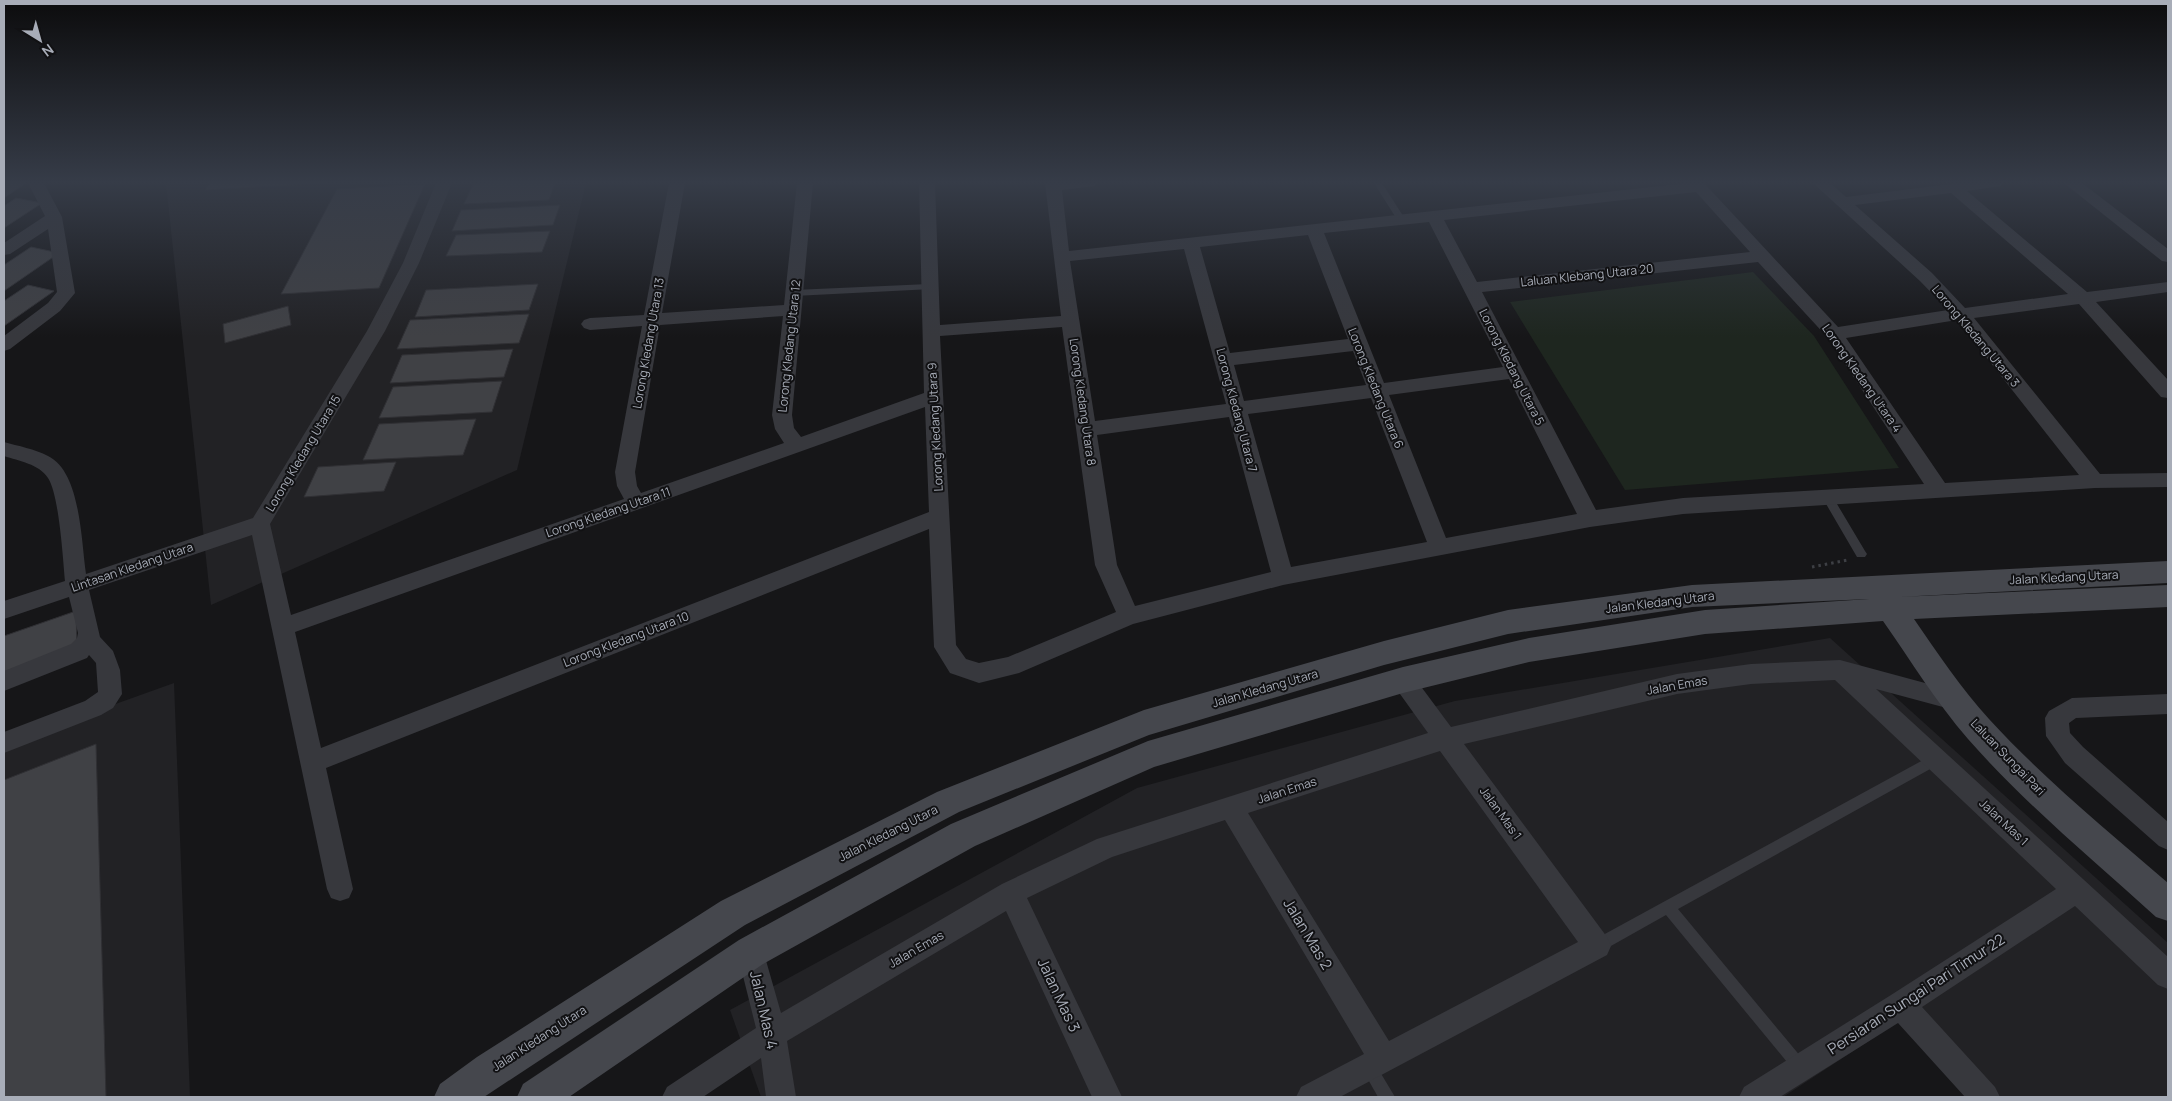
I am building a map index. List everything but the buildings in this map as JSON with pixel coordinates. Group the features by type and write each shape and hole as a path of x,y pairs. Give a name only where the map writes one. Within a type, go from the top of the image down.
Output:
{"main road":[{"name":"Jalan Kledang Utara","path":"536,1097 750,952 963,835 1148,755 1404,680 1529,650 1705,622 1882,597 2168,572"},
{"name":"Jalan Kledang Utara","path":"453,1097 490,1070 733,913 948,802 1144,723 1384,653 1508,622 1692,596 2168,596"},
{"name":"Laluan Sungai Pari","path":"1882,597 1954,700 2030,781 2168,905"}],"street":[{"path":"4,250 28,234"},
{"path":"4,345 54,307 66,293 57,234"},
{"name":"Lorong Kledang Utara 15","path":"340,889 260,524 376,331 411,263 423,234"},
{"name":"Lorong Kledang Utara 13","path":"636,502 627,486 625,472 668,234"},
{"name":"Lorong Kledang Utara 12","path":"796,445 785,429 782,415 800,234"},
{"name":"Lorong Kledang Utara 9","path":"928,234 945,647 958,666 979,673 1011,666 1130,616"},
{"name":"Lorong Kledang Utara 8","path":"1058,234 1106,565 1116,592 1130,616"},
{"path":"1061,257 1267,234"},
{"name":"Lorong Kledang Utara 6","path":"1316,234 1439,546"},
{"name":"Lorong Kledang Utara 5","path":"1443,234 1590,519"},
{"name":"Lorong Kledang Utara 4","path":"1743,234 1834,334 1939,490"},
{"name":"Lorong Kledang Utara 3","path":"1878,234 1926,278 1961,314 2095,481"},
{"path":"2009,234 2084,298 2168,392"},
{"path":"2139,234 2168,257"},
{"name":"Lorong Kledang Utara 7","path":"1191,243 1283,576"},
{"name":"Laluan Klebang Utara 20","path":"1471,288 1763,256"},
{"path":"1834,334 1961,314 2168,287"},
{"path":"590,324 653,320 794,302"},
{"path":"931,331 1071,321"},
{"path":"1224,360 1359,344"},
{"path":"1087,429 1514,372"},
{"name":"Lorong Kledang Utara 11","path":"283,627 934,397"},
{"path":"4,449 42,461 56,473 64,491 77,586 89,633 88,641 79,651 4,681"},
{"path":"1130,616 1283,576 1590,519 1683,506 2095,481 2168,480"},
{"name":"Lorong Kledang Utara 10","path":"312,762 940,516"},
{"name":"Lintasan Kledang Utara","path":"4,610 260,524"},
{"path":"4,744 94,708 105,701 110,694 107,660 101,650 88,641"},
{"name":"Jalan Mas 1","path":"1840,670 2168,975"},
{"name":"Jalan Emas","path":"677,1097 772,1034 1011,893 1106,847 1447,738 1677,684 1751,674 1840,670 1954,700"},
{"name":"Jalan Mas 1","path":"1404,680 1597,946"},
{"path":"2168,704 2072,708 2057,718 2058,736 2074,755 2168,838"},
{"name":"Jalan Mas 2","path":"1231,808 1377,1064"},
{"name":"Persiaran Sungai Pari Timur 22","path":"1754,1097 1901,1005 2077,890"},
{"name":"Jalan Mas 3","path":"1011,893 1107,1097"},
{"path":"1311,1097 1377,1064 1597,946"},
{"name":"Jalan Mas 4","path":"750,952 772,1034 781,1097"},
{"path":"1901,1005 1985,1097"}],"lane":[{"path":"794,302 929,287"},
{"path":"1827,497 1861,554"},
{"path":"1597,946 1936,759"},
{"path":"1668,907 1801,1068"},
{"path":"1377,1064 1388,1097"}],"shaded area":[{"path":"171,234 574,234 517,470 211,605"},
{"path":"1753,272 1814,336 1899,468 1625,490 1510,302"},
{"path":"1830,638 2168,943 2168,1097 1982,1097 1907,1016 1783,1097 761,1097 730,1010 1137,788 1455,701"},
{"path":"174,683 190,1097 4,1097 4,744"}]}
